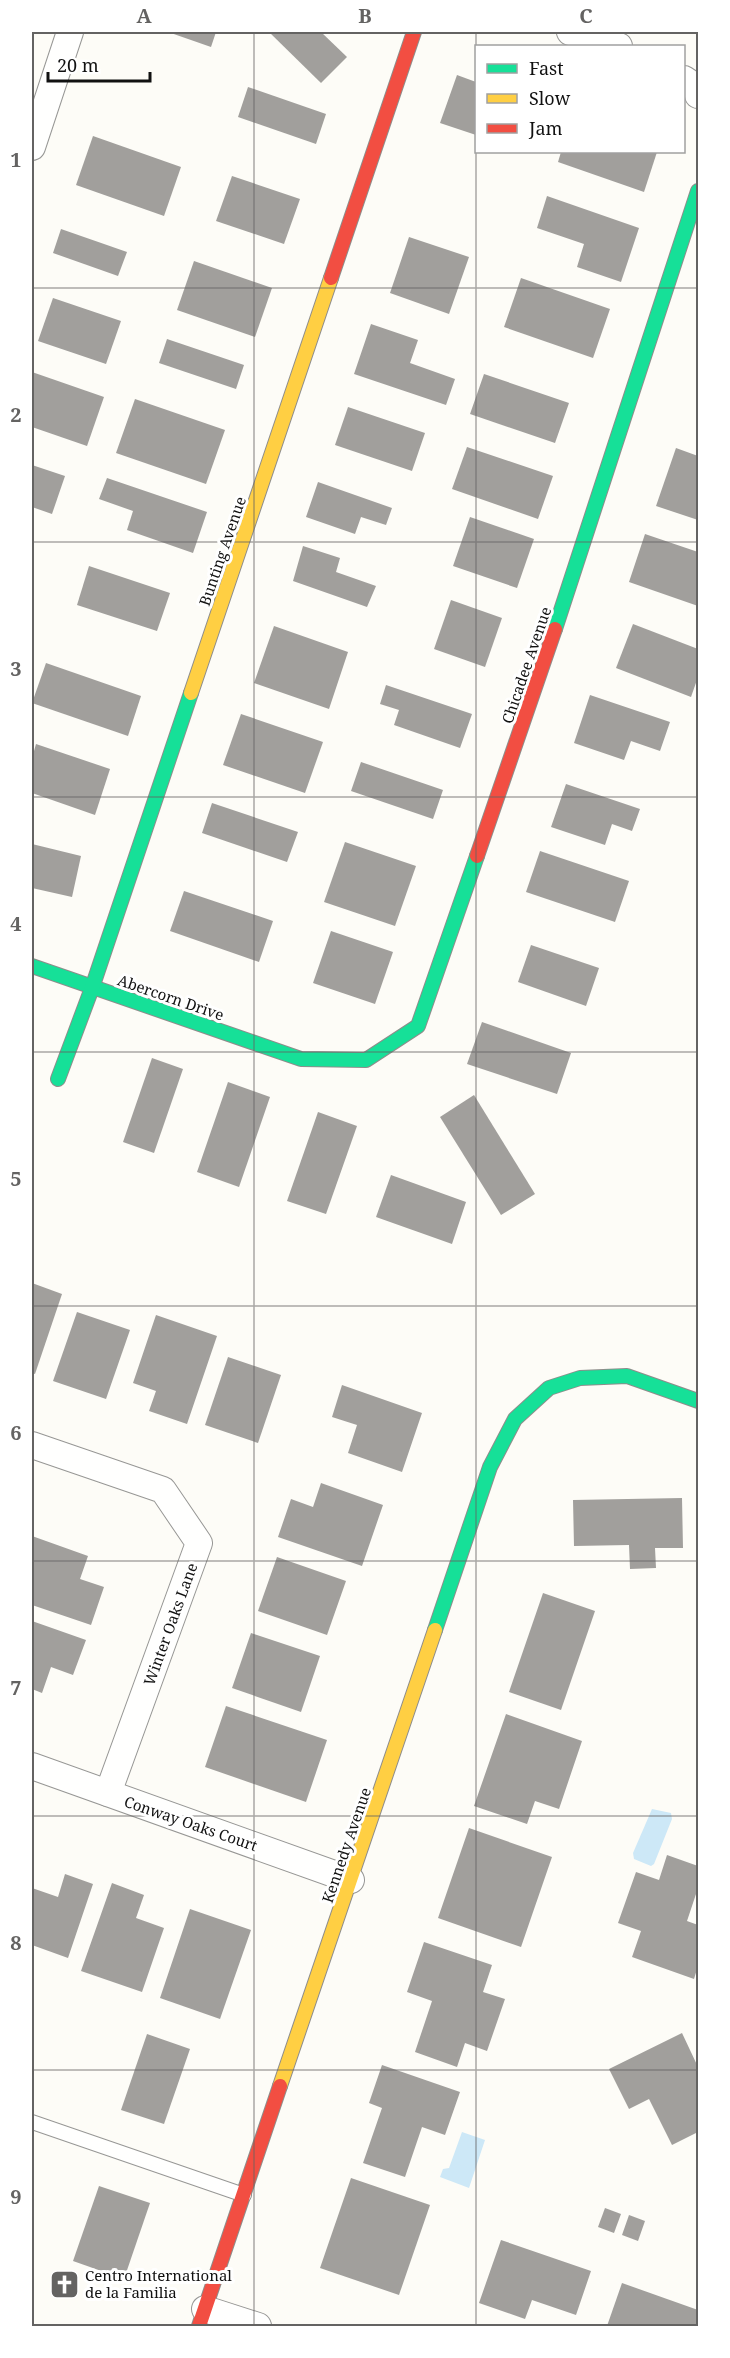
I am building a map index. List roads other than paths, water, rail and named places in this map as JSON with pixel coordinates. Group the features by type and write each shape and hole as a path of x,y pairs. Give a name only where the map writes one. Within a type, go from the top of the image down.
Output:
{"street":[{"path":"32,147 70,32"},
{"name":"Bunting Avenue","path":"58,1079 92,988 414,32"},
{"path":"570,32 616,45"},
{"path":"685,80 696,87 699,95"},
{"name":"Chicadee Avenue","path":"301,1059 366,1060 418,1026 585,543 699,191"},
{"name":"Abercorn Drive","path":"32,966 301,1059"},
{"name":"Kennedy Avenue","path":"202,2318 490,1467 515,1419 549,1388 580,1378 627,1376 699,1401"},
{"name":"Winter Oaks Lane","path":"32,1445 163,1490 199,1543 108,1793"},
{"name":"Conway Oaks Court","path":"32,1766 351,1880"},
{"path":"202,2318 258,2326"}],"lane":[{"path":"32,2122 244,2195"}],"water":[{"path":"652,1809 671,1813 672,1819 654,1864 651,1866 634,1859 633,1853"},
{"path":"462,2132 485,2140 469,2188 440,2177 443,2169 449,2168"}],"place":[{"name":"Centro International de la Familia","path":"64,2284"}]}
